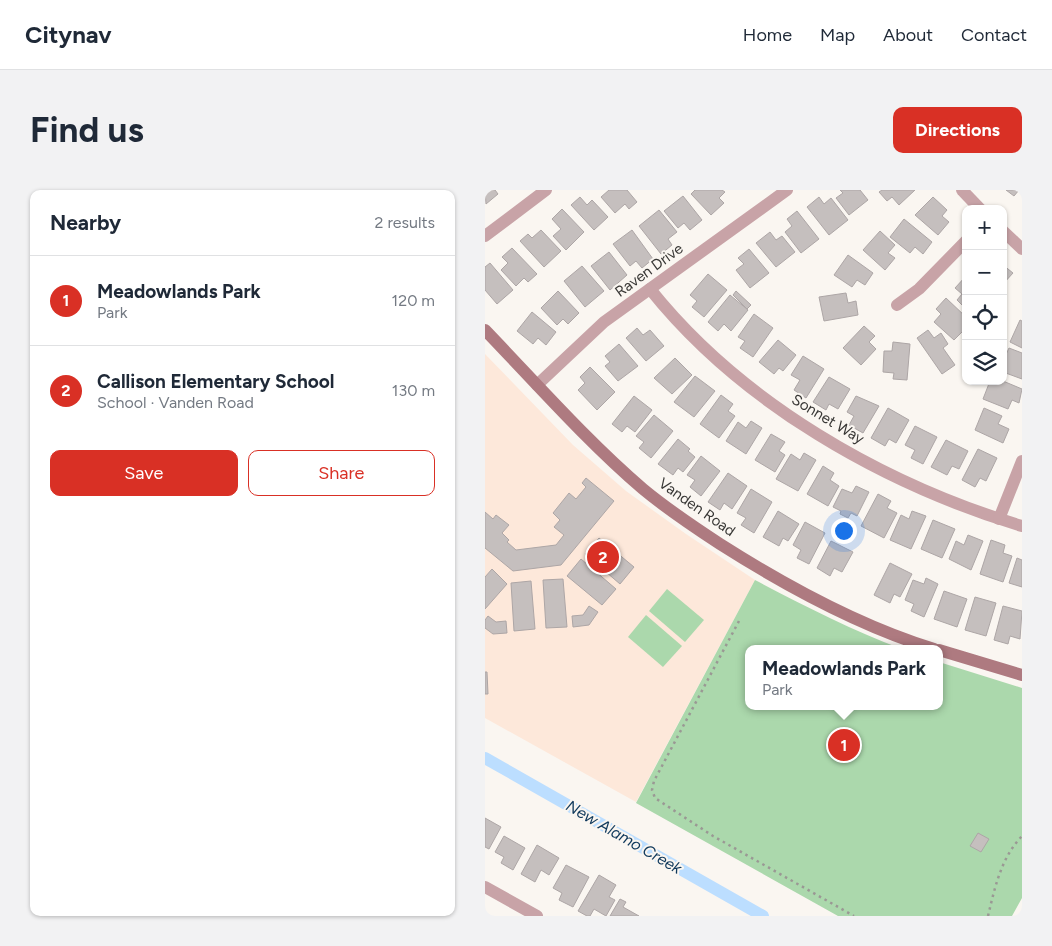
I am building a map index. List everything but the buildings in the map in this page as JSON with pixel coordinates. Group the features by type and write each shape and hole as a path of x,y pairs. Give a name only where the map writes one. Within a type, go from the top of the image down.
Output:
{"street":[{"path":"485,236 546,190"},
{"name":"Raven Drive","path":"537,385 604,322 787,190"},
{"path":"962,190 976,205"},
{"path":"1007,235 1022,249"},
{"path":"897,305 919,289 962,245"},
{"name":"Sonnet Way","path":"650,289 681,327 720,364 769,403 853,454 905,480 999,519 1022,526"},
{"name":"Vanden Road","path":"485,330 590,439 644,490 695,528 765,573 839,611 924,645"},
{"path":"999,519 1022,460"},
{"path":"943,651 1022,675"},
{"path":"485,886 537,916"}],"path":[{"path":"739,621 655,781 652,790 655,798 713,836 854,916"},
{"path":"988,916 1002,866 1013,846 1022,836"}],"shaded area":[{"path":"485,354 573,445 626,491 755,580 636,802 485,718"}],"green space":[{"path":"755,580 809,608 891,645 745,645 745,710 943,710 943,663 1022,688 1022,898 1012,916 838,916 636,803"},
{"path":"667,589 704,620 685,642 649,611"},
{"path":"646,615 682,646 663,667 628,637"}],"waterway":[{"name":"New Alamo Creek","path":"485,758 763,916"}],"place":[{"name":"Callison Elementary School","path":"603,557"},
{"name":"Meadowlands Park","path":"844,745"}]}
